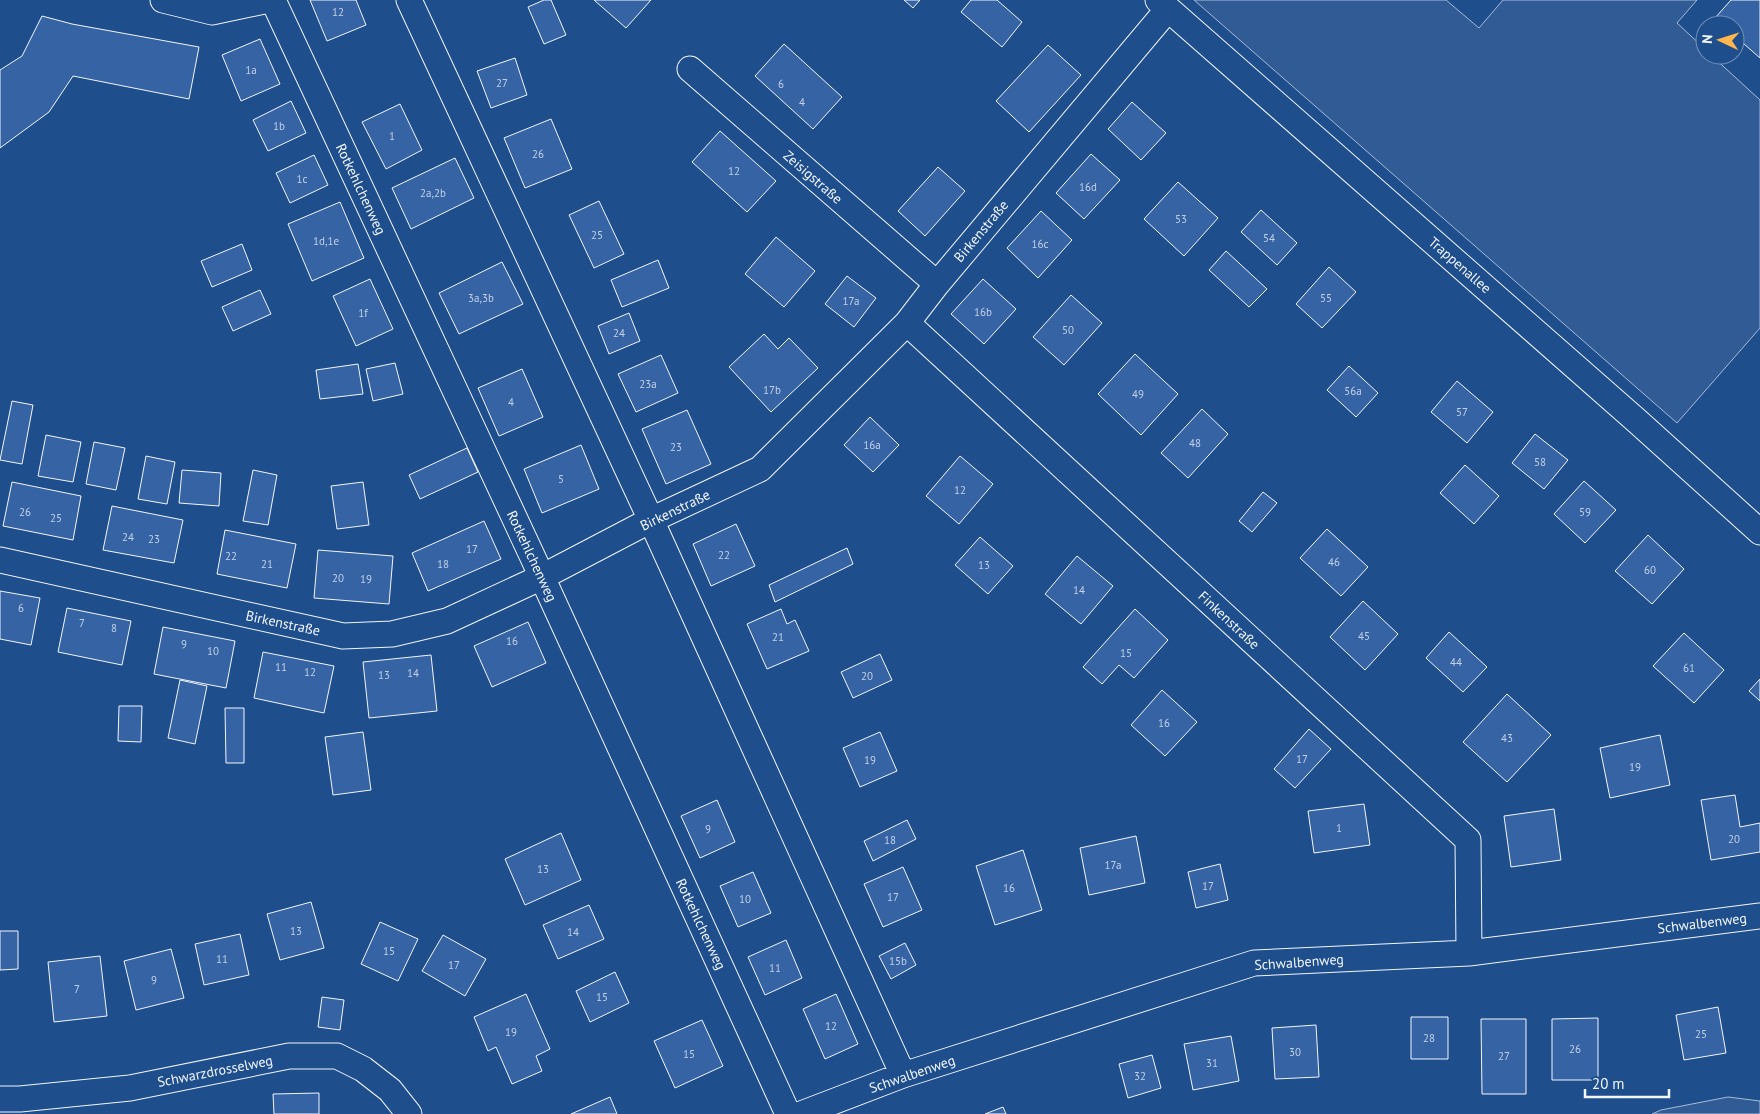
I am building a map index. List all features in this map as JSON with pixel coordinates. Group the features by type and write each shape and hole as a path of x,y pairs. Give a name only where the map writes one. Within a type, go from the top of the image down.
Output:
{"street":[{"path":"163,0 212,12 268,0"},
{"name":"Rotkehlchenweg","path":"273,0 542,578 788,1114"},
{"path":"409,0 651,520 903,1075"},
{"name":"Birkenstraße","path":"0,560 343,636 392,634 447,621 542,578 651,520 760,469 907,323 1163,4"},
{"name":"Trappenallee","path":"1163,4 1638,421 1760,532"},
{"name":"Zeisigstraße","path":"690,69 937,284"},
{"name":"Finkenstraße","path":"907,323 1468,840 1469,953"},
{"name":"Schwalbenweg","path":"801,1114 903,1075 1254,963 1469,953 1760,916"},
{"name":"Schwarzdrosselweg","path":"0,1099 20,1099 130,1088 289,1056 337,1056 363,1069 390,1090 410,1114"}],"shaded area":[{"path":"1194,0 1446,0 1479,28 1503,0 1697,0 1677,23 1695,40 1695,65 1722,65 1760,100 1760,328 1677,423"},
{"path":"1728,1097 1760,1101 1760,1114 1652,1114 1661,1110"}],"building":[{"path":"310,0 356,0 366,25 327,41"},
{"path":"544,0 551,0 566,35 544,44 528,7"},
{"path":"594,0 651,0 626,28"},
{"path":"904,0 920,0 913,8"},
{"path":"971,0 997,0 1022,22 1002,47 961,12"},
{"path":"1731,0 1760,0 1760,58 1745,45 1745,15 1718,15"},
{"path":"42,16 72,24 199,47 189,99 73,76 49,112 0,148 0,70 22,56"},
{"path":"260,39 280,84 241,101 222,55"},
{"path":"784,44 842,97 813,129 755,76"},
{"path":"1048,45 1081,75 1029,132 996,101"},
{"path":"515,58 527,95 491,108 477,71"},
{"path":"291,101 306,133 268,151 253,120"},
{"path":"1132,102 1166,133 1141,160 1108,129"},
{"path":"400,104 422,150 386,169 362,122"},
{"path":"551,119 572,169 525,188 504,138"},
{"path":"720,131 776,181 747,212 692,162"},
{"path":"1091,154 1120,180 1084,219 1056,193"},
{"path":"314,155 328,185 290,203 276,173"},
{"path":"455,158 474,198 411,229 392,188"},
{"path":"938,167 965,191 925,236 898,211"},
{"path":"1178,182 1218,218 1184,256 1144,219"},
{"path":"599,201 624,254 594,268 569,215"},
{"path":"340,202 364,258 312,281 288,224"},
{"path":"1261,210 1297,243 1277,265 1241,232"},
{"path":"1041,211 1072,240 1038,278 1007,248"},
{"path":"776,237 815,271 784,307 745,274"},
{"path":"242,244 252,270 212,287 201,261"},
{"path":"1226,251 1267,289 1249,307 1209,270"},
{"path":"658,260 669,288 622,307 611,280"},
{"path":"502,262 523,304 459,334 439,293"},
{"path":"1329,267 1356,292 1322,328 1296,304"},
{"path":"847,276 876,298 854,327 825,304"},
{"path":"370,279 393,329 356,346 333,296"},
{"path":"983,279 1016,309 984,344 951,314"},
{"path":"260,290 271,314 233,331 222,307"},
{"path":"1071,295 1102,323 1064,365 1033,337"},
{"path":"629,313 640,341 609,354 598,326"},
{"path":"764,334 778,349 789,338 818,368 771,412 729,367"},
{"path":"1135,354 1178,394 1141,435 1098,394"},
{"path":"661,355 678,393 636,412 618,374"},
{"path":"395,363 403,394 373,401 366,369"},
{"path":"358,364 363,394 320,399 316,370"},
{"path":"1349,366 1378,393 1356,417 1327,390"},
{"path":"522,369 543,417 499,436 478,388"},
{"path":"1457,381 1493,412 1467,443 1431,412"},
{"path":"12,401 33,405 22,464 0,460"},
{"path":"1202,409 1228,434 1188,478 1161,453"},
{"path":"687,410 711,464 666,484 642,429"},
{"path":"870,417 899,445 873,472 844,445"},
{"path":"1535,434 1568,460 1544,489 1512,463"},
{"path":"46,435 81,442 73,482 38,476"},
{"path":"94,442 125,448 116,490 86,484"},
{"path":"581,445 599,489 542,513 524,469"},
{"path":"467,448 478,472 420,499 409,475"},
{"path":"146,456 175,462 167,504 138,499"},
{"path":"960,456 993,484 959,524 926,496"},
{"path":"1465,465 1499,496 1474,524 1440,493"},
{"path":"182,470 221,473 219,506 179,503"},
{"path":"253,470 277,475 268,525 243,521"},
{"path":"1584,481 1616,510 1585,543 1554,514"},
{"path":"12,482 81,496 73,540 3,526"},
{"path":"363,482 369,525 337,529 331,486"},
{"path":"1263,492 1277,503 1252,532 1239,521"},
{"path":"112,506 183,520 174,563 103,550"},
{"path":"484,521 501,559 428,591 412,553"},
{"path":"736,524 755,566 711,586 693,544"},
{"path":"1327,529 1368,567 1341,596 1300,558"},
{"path":"225,530 296,544 287,588 217,574"},
{"path":"1648,535 1684,569 1652,604 1615,571"},
{"path":"980,537 1013,566 988,594 955,565"},
{"path":"847,548 853,564 775,602 769,585"},
{"path":"318,550 393,556 389,604 314,598"},
{"path":"1077,556 1113,586 1081,624 1045,594"},
{"path":"0,591 40,598 31,645 0,639"},
{"path":"1363,601 1398,634 1365,670 1330,637"},
{"path":"67,608 131,621 122,665 58,652"},
{"path":"781,609 787,624 795,620 809,651 767,669 747,624"},
{"path":"1135,609 1168,640 1134,678 1119,665 1102,684 1083,667"},
{"path":"528,622 546,663 492,687 474,646"},
{"path":"163,627 235,641 226,688 154,674"},
{"path":"1449,632 1487,667 1463,692 1426,658"},
{"path":"1684,633 1724,670 1694,703 1653,666"},
{"path":"263,652 334,666 324,713 254,698"},
{"path":"880,654 892,680 853,698 841,672"},
{"path":"431,655 437,711 369,718 363,662"},
{"path":"1760,679 1760,701 1749,691"},
{"path":"180,680 207,686 195,744 168,738"},
{"path":"1162,690 1197,722 1165,756 1131,725"},
{"path":"1507,694 1551,735 1507,782 1463,742"},
{"path":"119,706 142,706 141,742 118,741"},
{"path":"225,708 244,708 244,763 226,763"},
{"path":"1309,729 1331,749 1295,788 1274,769"},
{"path":"363,732 371,790 333,795 325,737"},
{"path":"880,732 897,771 860,787 843,748"},
{"path":"1660,735 1670,785 1610,798 1600,748"},
{"path":"1735,795 1740,827 1760,823 1760,852 1711,860 1701,800"},
{"path":"717,800 735,842 700,858 681,816"},
{"path":"1364,804 1370,845 1314,853 1308,811"},
{"path":"1554,809 1561,860 1511,867 1504,816"},
{"path":"907,820 916,839 873,861 864,841"},
{"path":"561,833 581,880 525,905 505,859"},
{"path":"1136,836 1145,883 1089,895 1080,848"},
{"path":"1023,850 1042,910 995,925 976,866"},
{"path":"1220,864 1228,900 1196,908 1188,872"},
{"path":"903,867 922,910 883,927 864,884"},
{"path":"753,872 771,913 738,927 720,886"},
{"path":"311,902 324,948 280,960 267,914"},
{"path":"589,905 604,939 558,959 543,925"},
{"path":"380,922 418,939 398,981 361,964"},
{"path":"0,931 18,931 18,969 0,970"},
{"path":"240,934 249,975 204,985 195,944"},
{"path":"443,935 486,959 465,996 422,971"},
{"path":"786,940 802,978 765,995 748,957"},
{"path":"905,943 916,965 891,979 879,956"},
{"path":"171,949 184,998 136,1010 124,961"},
{"path":"100,956 107,1016 54,1022 48,962"},
{"path":"615,972 629,1003 590,1022 576,991"},
{"path":"526,994 550,1049 536,1056 542,1071 512,1084 496,1047 488,1051 474,1017"},
{"path":"836,994 858,1044 825,1059 803,1009"},
{"path":"322,997 344,1000 340,1030 318,1027"},
{"path":"1718,1007 1726,1053 1684,1060 1676,1015"},
{"path":"1411,1017 1448,1017 1448,1059 1411,1059"},
{"path":"1598,1018 1598,1080 1552,1080 1552,1019"},
{"path":"1481,1019 1526,1019 1526,1094 1482,1094"},
{"path":"702,1020 723,1066 675,1088 654,1041"},
{"path":"1316,1025 1319,1077 1275,1079 1272,1028"},
{"path":"1231,1036 1239,1081 1193,1090 1184,1044"},
{"path":"1152,1055 1161,1088 1128,1098 1119,1064"},
{"path":"319,1093 319,1114 274,1114 273,1094"},
{"path":"610,1097 617,1114 571,1114"},
{"path":"1003,1107 1006,1114 985,1114"}]}
